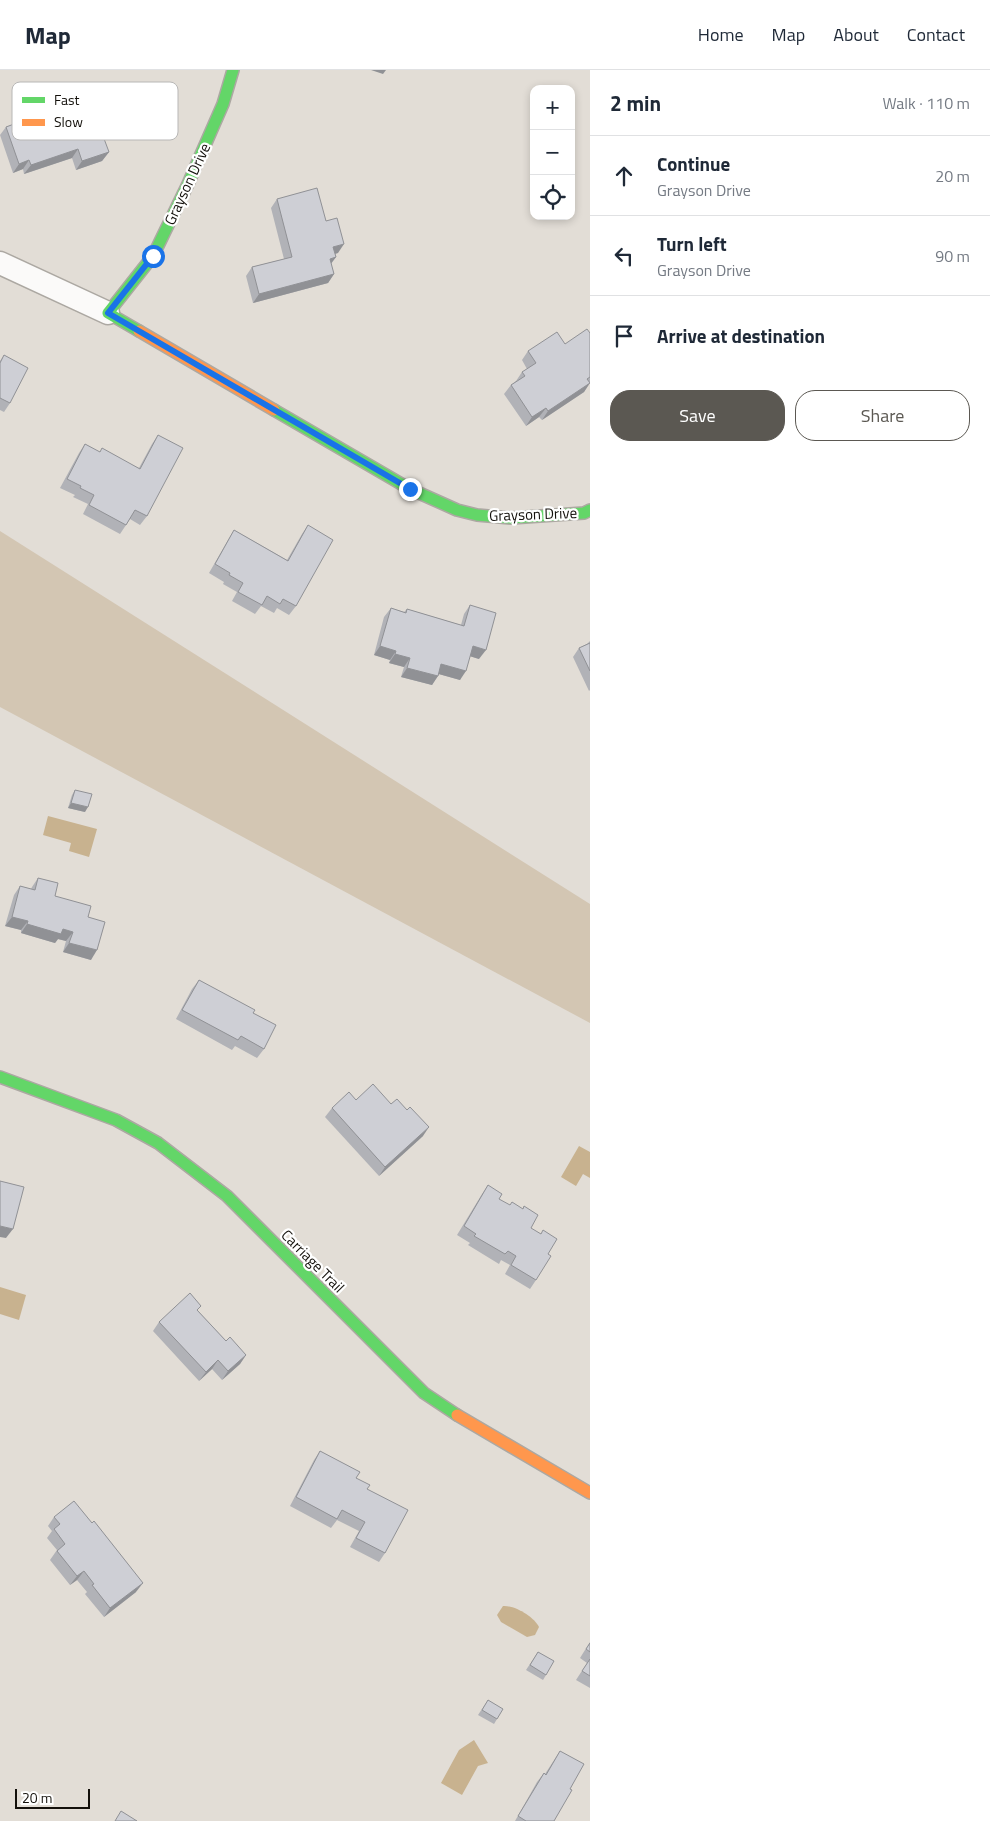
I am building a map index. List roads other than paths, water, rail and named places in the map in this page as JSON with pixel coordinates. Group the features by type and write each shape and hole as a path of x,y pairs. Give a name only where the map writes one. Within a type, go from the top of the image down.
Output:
{"street":[{"name":"Grayson Drive","path":"108,313 153,256 188,184 223,104 233,70"},
{"name":"Grayson Drive","path":"0,263 108,313 410,489 456,509 486,517 534,517 584,513 590,510"},
{"name":"Carriage Trail","path":"0,1077 116,1120 158,1143 227,1196 424,1393 462,1419 590,1493"}]}
